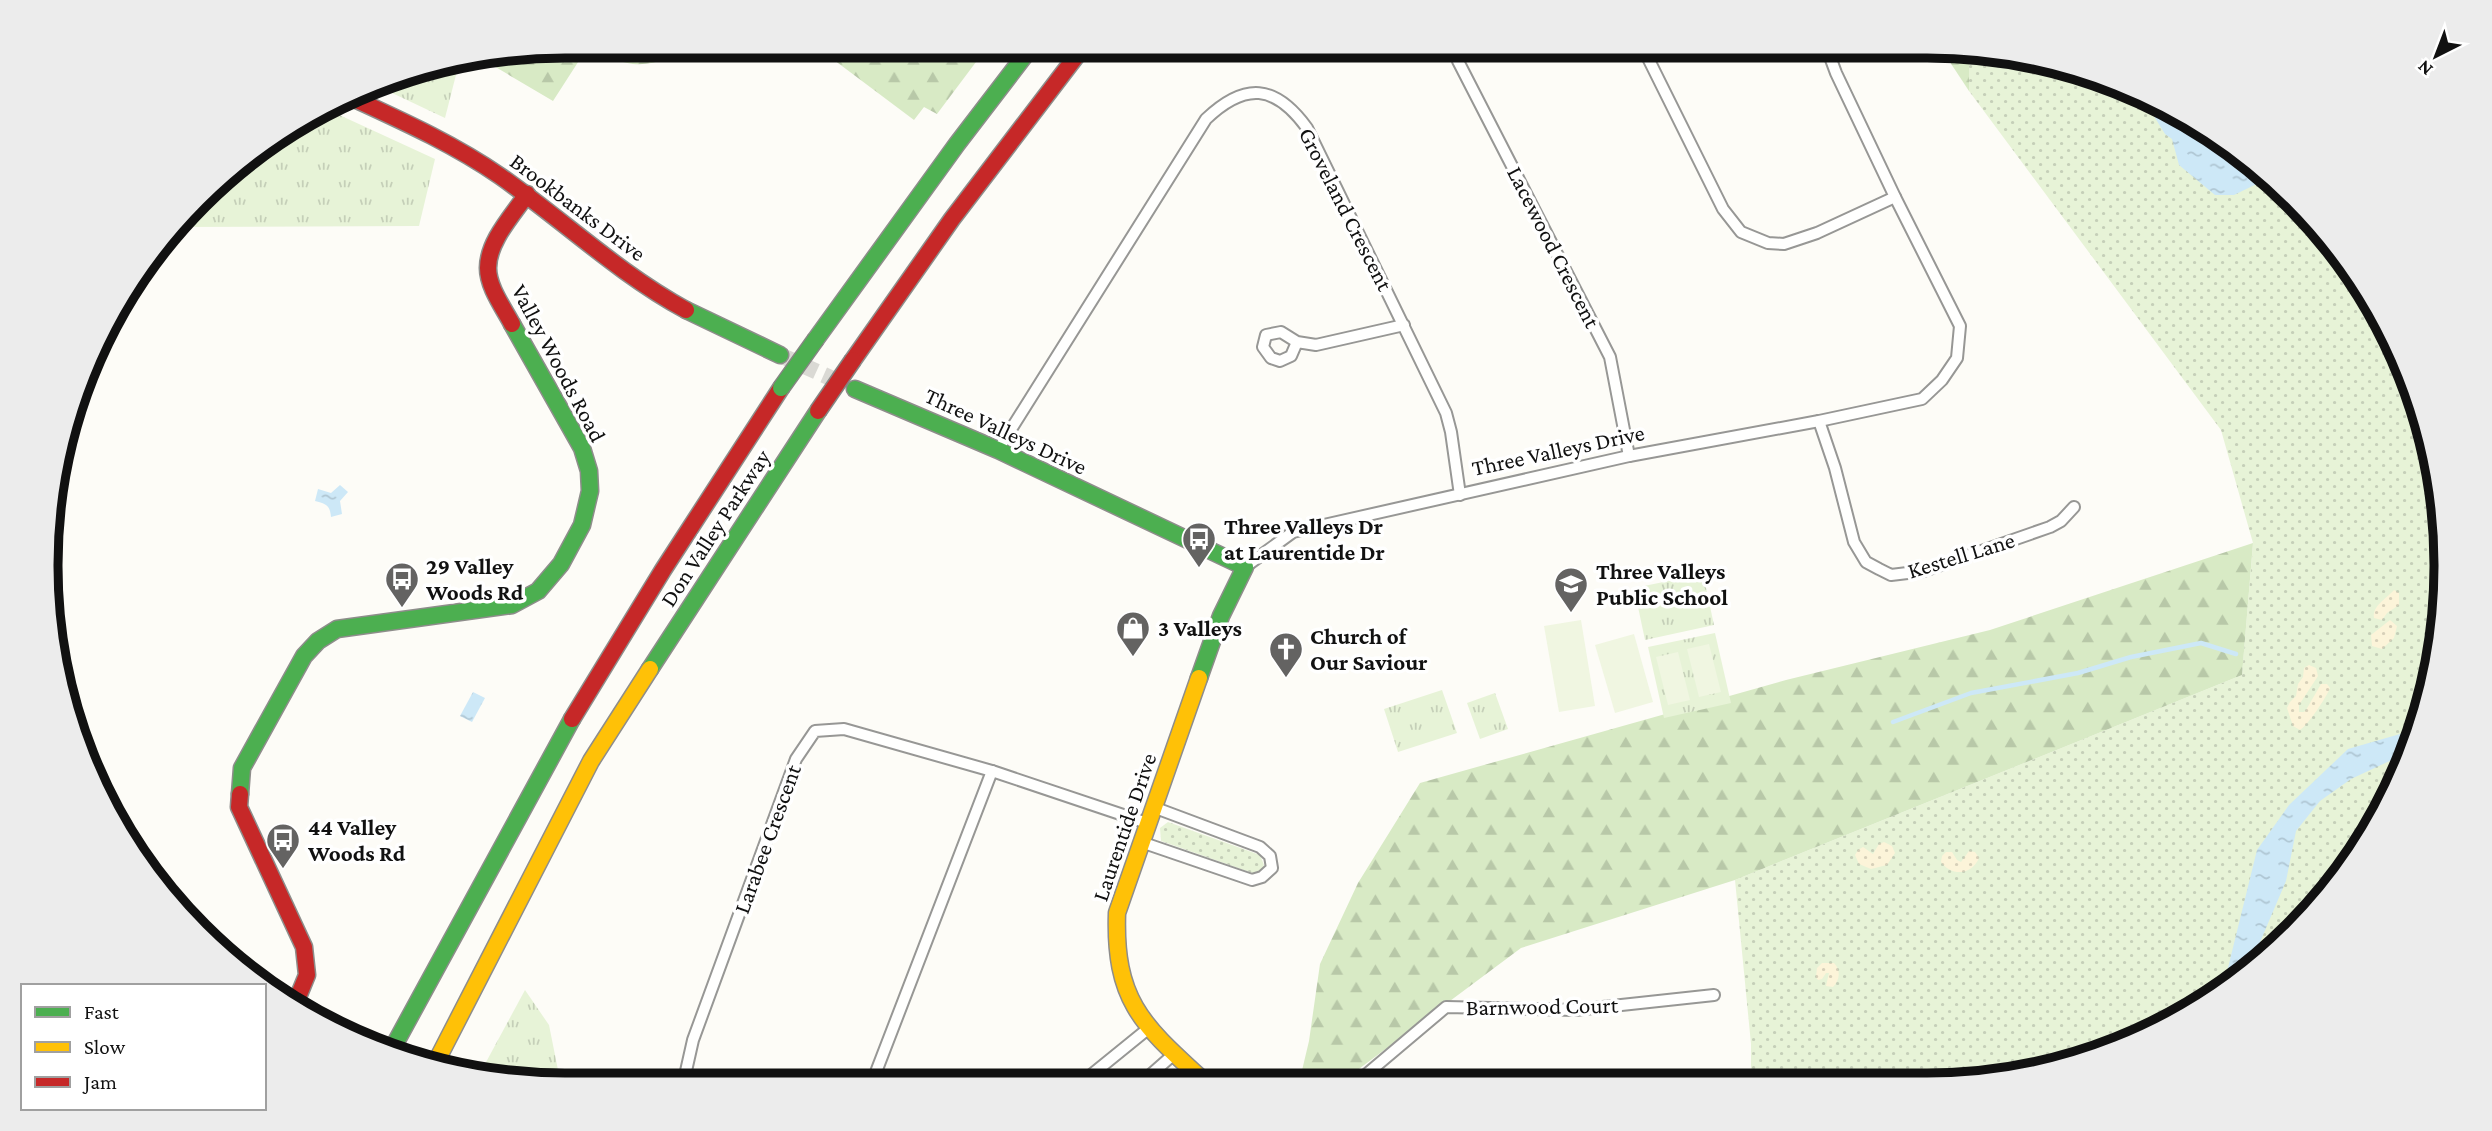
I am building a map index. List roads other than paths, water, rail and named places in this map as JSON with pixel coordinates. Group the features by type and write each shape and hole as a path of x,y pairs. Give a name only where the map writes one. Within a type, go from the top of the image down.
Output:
{"main road":[{"name":"Don Valley Parkway","path":"395,1044 557,743 663,570 781,388 957,144 1023,58"},
{"name":"Don Valley Parkway","path":"439,1057 591,761 853,359 952,219 1075,58"},
{"name":"Brookbanks Drive","path":"360,101 439,138 480,162 527,194 639,282 704,319 780,355"},
{"name":"Valley Woods Road","path":"298,997 310,966 304,947 239,807 242,768 304,656 318,641 337,629 512,606 538,591 561,564 582,525 590,481 582,448 494,292 488,268 493,246 527,194"},
{"name":"Three Valleys Drive","path":"855,389 998,450 1245,567"},
{"name":"Laurentide Drive","path":"1195,1073 1149,1028 1125,990 1116,950 1117,913 1221,616 1245,567"}],"street":[{"name":"Lacewood Crescent","path":"1458,58 1610,356 1629,457"},
{"path":"1649,58 1723,209 1741,232 1768,243 1784,244 1817,233 1895,197"},
{"name":"Three Valleys Drive","path":"1245,567 1293,532 1629,457 1819,421 1922,398 1942,380 1957,358 1960,327 1895,197 1830,58"},
{"name":"Groveland Crescent","path":"998,450 1206,119 1227,100 1240,94 1252,93 1281,100 1307,128 1446,413 1460,495"},
{"path":"1297,342 1316,345 1404,325"},
{"name":"Kestell Lane","path":"1819,421 1835,468 1854,542 1866,562 1891,575 1924,571 2050,527 2061,521 2074,507"},
{"name":"Larabee Crescent","path":"686,1073 693,1040 796,759 815,731 844,729 992,771 1147,823"},
{"path":"875,1073 992,771"},
{"path":"1141,842 1252,880 1262,877 1272,868 1269,856 1260,847 1153,807"},
{"name":"Barnwood Court","path":"1368,1073 1446,1007 1575,1010 1714,995"},
{"path":"1094,1073 1149,1028"},
{"path":"1152,1073 1174,1054"}],"water":[{"path":"2152,110 2209,143 2259,183 2234,195 2215,195 2179,165 2172,139 2165,134"},
{"path":"340,485 348,492 340,501 342,514 331,517 327,506 315,501 318,489 331,493"},
{"path":"473,692 485,698 472,722 460,716"},
{"path":"2406,732 2397,758 2351,779 2320,801 2296,831 2286,881 2256,951 2226,975 2257,850 2289,805 2348,749"}],"waterway":[{"path":"1893,722 1971,693 2078,673 2131,657 2201,643 2236,654"}],"tunnel":[{"path":"780,355 846,385"}],"place":[{"name":"Three Valleys Dr at Laurentide Dr","path":"1199,569"},
{"name":"29 Valley Woods Rd","path":"402,609"},
{"name":"Three Valleys Public School","path":"1571,614"},
{"name":"3 Valleys","path":"1133,658"},
{"name":"Church of Our Saviour","path":"1286,679"},
{"name":"44 Valley Woods Rd","path":"283,870"}]}
